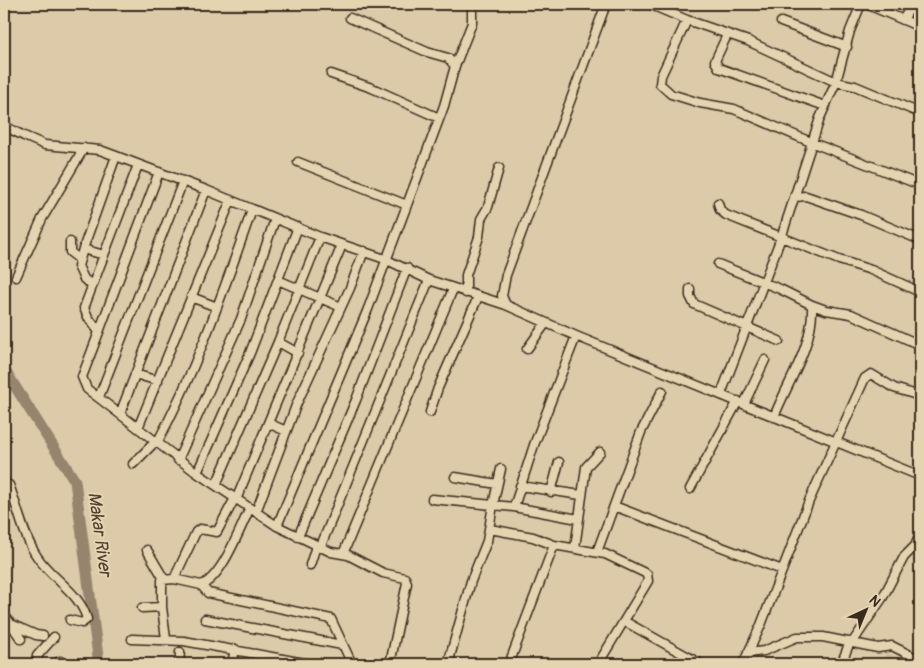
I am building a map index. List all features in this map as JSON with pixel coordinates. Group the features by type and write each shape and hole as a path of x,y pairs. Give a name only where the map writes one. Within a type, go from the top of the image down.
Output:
{"street":[{"path":"276,526 368,309 472,23 472,4"},
{"path":"500,299 516,246 606,4"},
{"path":"649,4 726,35 752,43 836,82 855,86 920,113"},
{"path":"721,394 763,282 799,196 799,186 815,142 825,106 836,82 850,31 861,4"},
{"path":"866,4 920,27"},
{"path":"903,20 912,4"},
{"path":"350,18 424,51 448,58 455,66"},
{"path":"687,20 661,76 660,84 665,90 700,102 734,109 920,184"},
{"path":"781,22 847,46"},
{"path":"726,35 715,61 719,68 825,106"},
{"path":"331,74 372,88 439,118"},
{"path":"4,122 8,128 45,145 84,148 116,156 206,190 320,237 385,259 453,289 478,296 500,299 506,305 576,336 920,476"},
{"path":"16,277 42,219 84,148"},
{"path":"90,283 80,272 79,259 116,156"},
{"path":"298,162 406,205"},
{"path":"99,332 85,311 90,294 90,283 104,255 138,164"},
{"path":"466,293 466,274 479,237 481,219 488,207 499,168"},
{"path":"159,172 82,377 87,389 100,397 178,460 276,526 318,547 343,554 383,573 406,580 390,664"},
{"path":"100,397 183,181"},
{"path":"120,414 206,190"},
{"path":"799,196 861,215 920,240"},
{"path":"138,428 231,200"},
{"path":"718,203 720,210 726,215 782,235 839,260 871,270 920,292"},
{"path":"134,464 156,442 181,398 217,307 252,210"},
{"path":"178,460 238,328 275,219"},
{"path":"197,473 232,396 298,227"},
{"path":"216,485 278,342 320,237"},
{"path":"70,242 70,252 79,259"},
{"path":"174,579 196,532 200,529 213,533 217,532 235,499 342,245"},
{"path":"83,249 104,255"},
{"path":"164,579 174,579 201,585 208,582 219,568 253,510 364,252"},
{"path":"718,264 812,305 826,310 851,314 920,345"},
{"path":"298,537 356,400 406,268"},
{"path":"278,280 341,307"},
{"path":"310,565 429,280"},
{"path":"343,554 453,289"},
{"path":"690,289 690,296 694,304 745,328 779,341"},
{"path":"430,412 438,388 478,296"},
{"path":"191,297 217,307"},
{"path":"774,417 807,343 812,325 812,305"},
{"path":"526,349 546,323"},
{"path":"514,507 520,486 576,336"},
{"path":"278,342 298,353"},
{"path":"690,489 765,360"},
{"path":"135,374 158,381"},
{"path":"742,664 748,654 810,501 862,384 869,375 894,388 920,396"},
{"path":"597,552 641,432 662,392"},
{"path":"268,423 286,431"},
{"path":"575,548 586,467 600,452"},
{"path":"551,492 559,462"},
{"path":"448,664 471,581 490,529 501,469"},
{"path":"455,477 497,484"},
{"path":"4,483 9,485 34,552 41,563 76,599 87,619 82,623 70,620"},
{"path":"520,486 581,495"},
{"path":"432,499 514,507 578,519"},
{"path":"614,506 782,570"},
{"path":"490,529 533,538 554,545 597,552 620,560 648,576 598,664"},
{"path":"841,664 851,643 883,597 904,558 915,546 920,534"},
{"path":"509,664 554,545"},
{"path":"147,550 164,579 162,607 166,639"},
{"path":"201,585 208,593 328,618 333,622 352,664"},
{"path":"142,608 162,607"},
{"path":"4,614 22,639"},
{"path":"205,619 342,645"},
{"path":"624,621 700,664"},
{"path":"12,625 43,636"},
{"path":"39,664 37,656 54,637"},
{"path":"748,654 764,651 797,637 823,637 880,648 892,646 920,660"},
{"path":"132,639 166,639 235,649 310,664"},
{"path":"232,664 235,649"},
{"path":"178,664 180,652"}],"shaded area":[{"path":"886,653 912,664 882,664"}],"waterway":[{"name":"Makar River","path":"4,369 75,481 99,664"}]}
